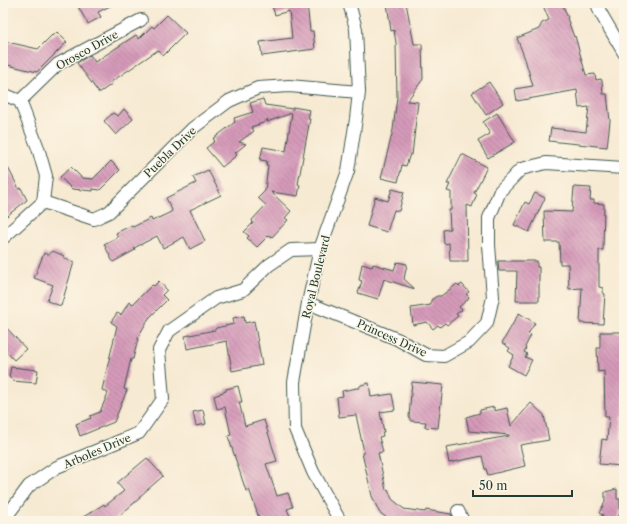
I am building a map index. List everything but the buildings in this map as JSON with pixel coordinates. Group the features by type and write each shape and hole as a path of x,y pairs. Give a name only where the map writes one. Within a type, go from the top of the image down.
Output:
{"street":[{"name":"Royal Boulevard","path":"340,521 313,472 295,429 294,382 308,302 320,249 348,171 359,92 356,29 349,3"},
{"path":"597,3 600,12 624,53"},
{"name":"Orosco Drive","path":"20,101 58,64 141,20"},
{"name":"Puebla Drive","path":"43,202 94,219 109,212 193,128 229,101 258,88 289,86 359,92"},
{"path":"3,94 20,101 38,148 46,176 43,202 3,238"},
{"name":"Princess Drive","path":"308,302 397,339 426,355 444,356 469,342 487,323 493,297 489,245 490,218 500,191 516,174 521,169 546,163 624,168"},
{"name":"Arboles Drive","path":"3,521 29,486 57,467 139,433 163,399 159,350 169,331 216,298 243,290 269,266 291,250 320,249"}]}
